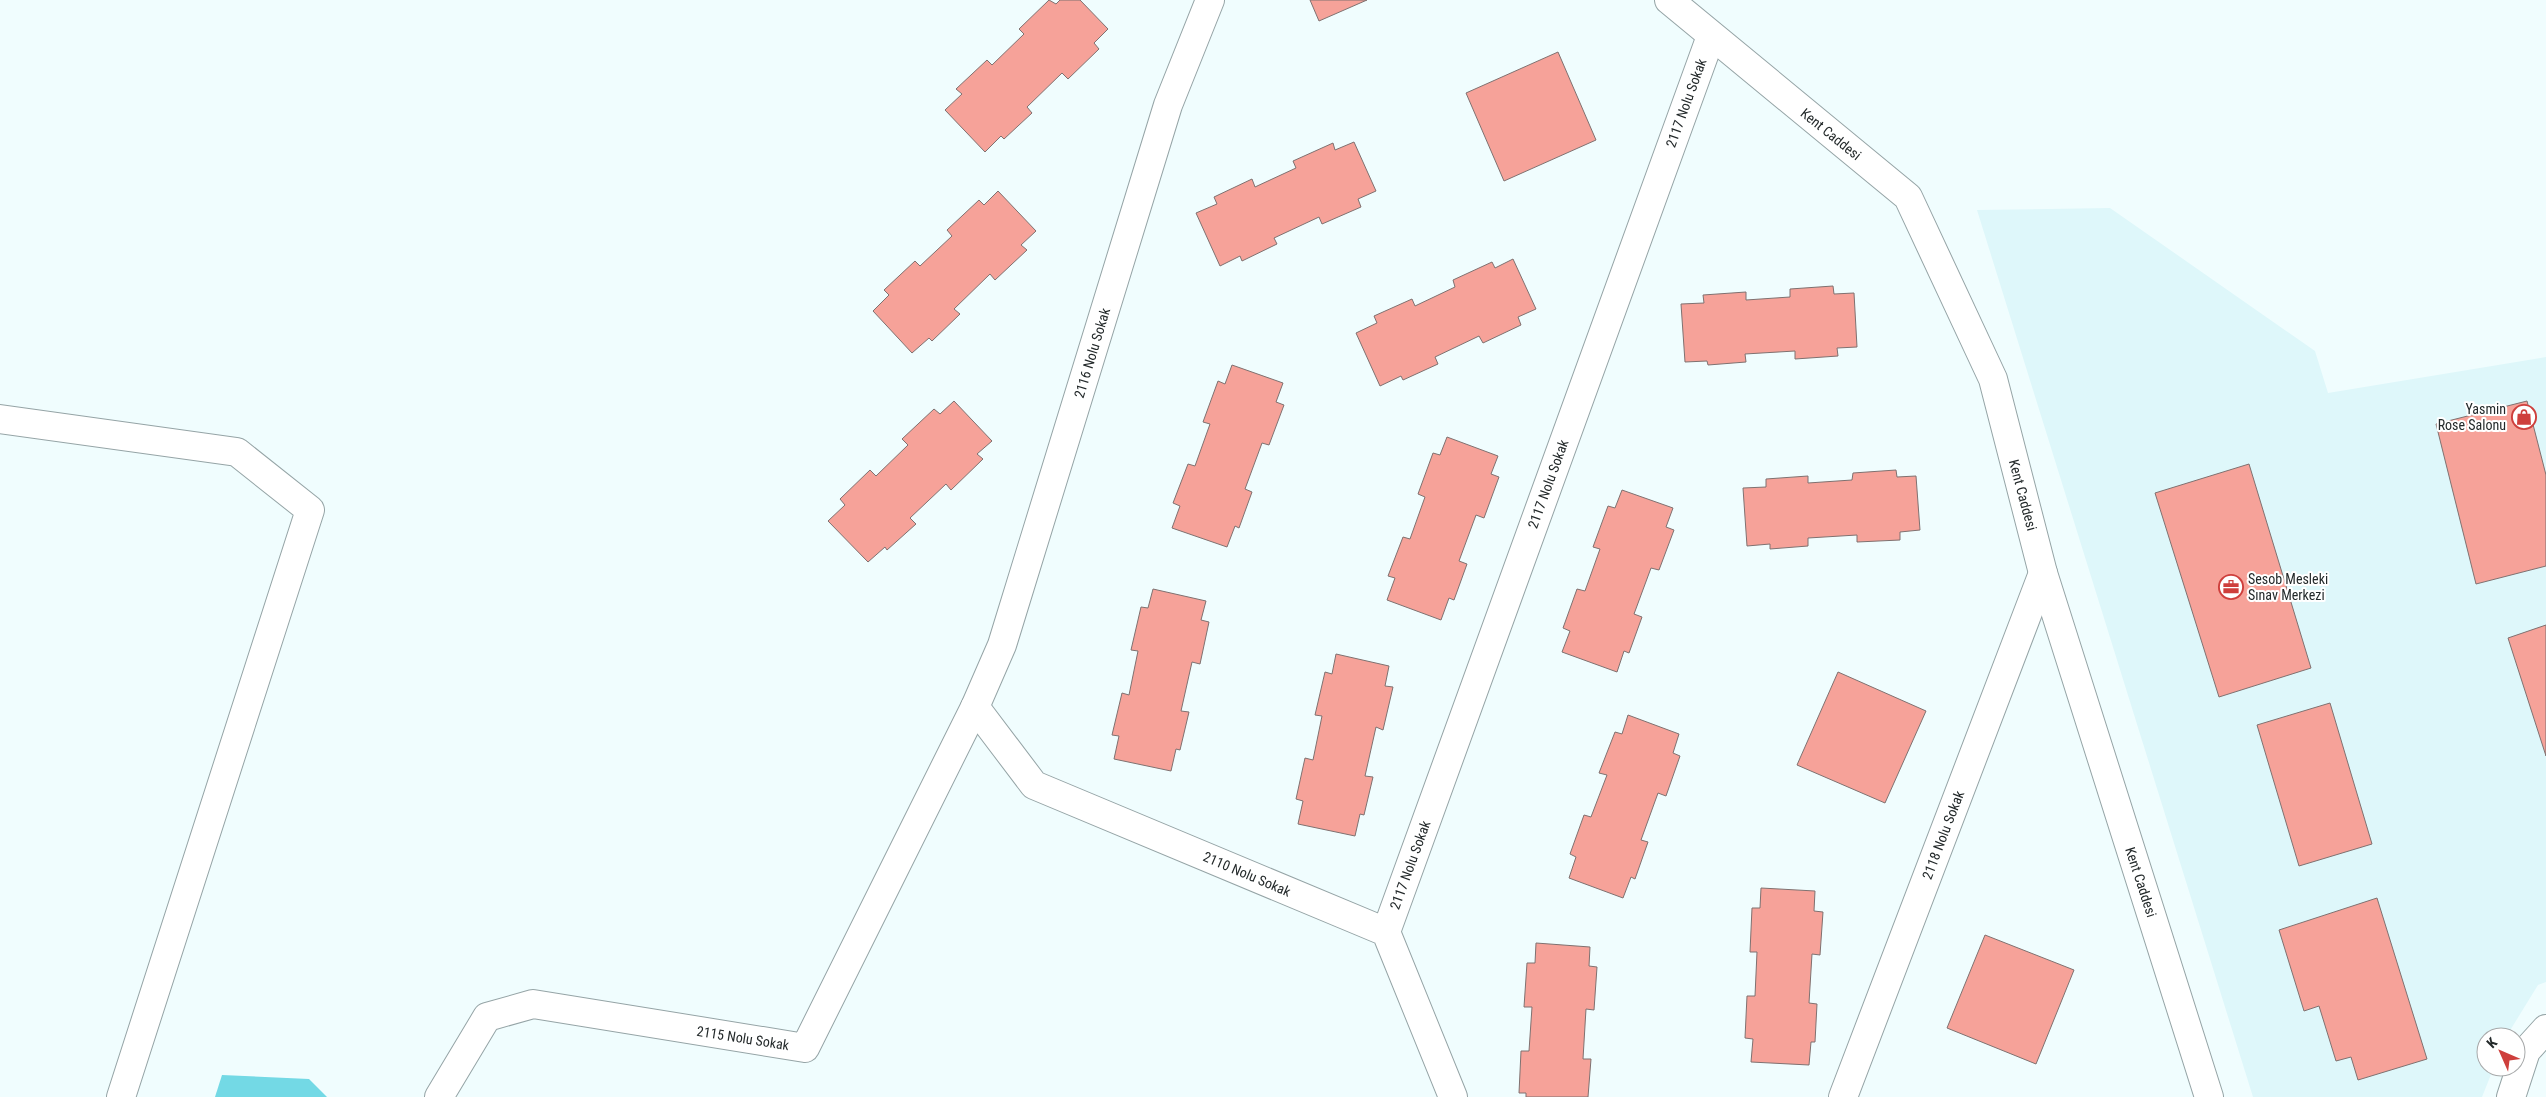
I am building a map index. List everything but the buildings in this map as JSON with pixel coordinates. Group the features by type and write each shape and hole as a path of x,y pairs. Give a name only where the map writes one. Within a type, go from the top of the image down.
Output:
{"street":[{"name":"2116 Nolu Sokak","path":"975,707 1002,645 1168,105 1210,0"},
{"name":"Kent Caddesi","path":"1669,0 1908,197 1993,379 2043,573 2209,1097"},
{"name":"2117 Nolu Sokak","path":"1386,932 1711,36"},
{"path":"0,419 237,452 310,510 121,1097"},
{"name":"2118 Nolu Sokak","path":"1843,1097 2043,573"},
{"name":"2110 Nolu Sokak","path":"975,707 1034,785 1386,932"},
{"name":"2115 Nolu Sokak","path":"439,1097 487,1016 533,1004 805,1048 975,707"},
{"path":"1386,932 1453,1097"},
{"path":"2511,1097 2526,1051 2546,1029"}],"shaded area":[{"path":"2110,208 2315,351 2328,393 2546,357 2546,982 2538,985 2512,1027 2476,1027 2476,1077 2490,1077 2482,1097 2253,1097 1977,210"},
{"path":"222,1075 309,1079 327,1097 215,1097"}],"place":[{"name":"Yasmin Rose Salonu","path":"2524,417"},
{"name":"Sesob Mesleki Sınav Merkezi","path":"2231,587"}]}
